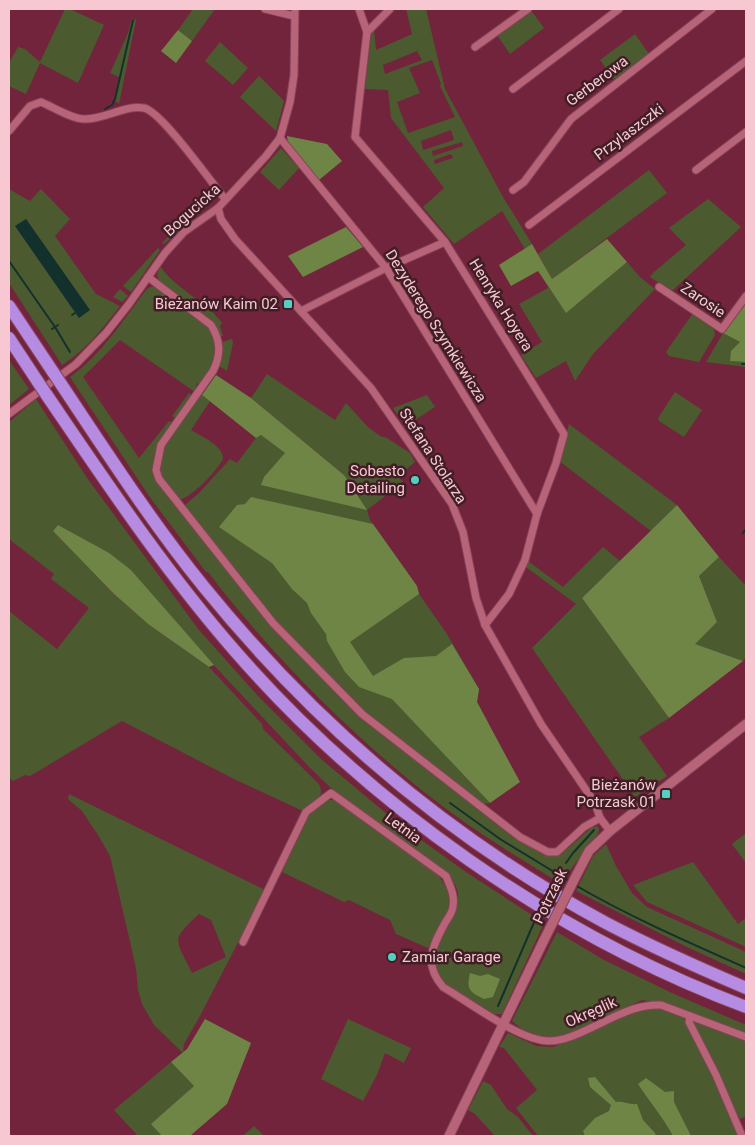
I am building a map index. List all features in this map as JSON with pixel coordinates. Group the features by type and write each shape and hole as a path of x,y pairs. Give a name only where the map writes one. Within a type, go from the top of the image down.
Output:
{"highway":[{"path":"9,306 142,504 203,586 283,678 362,753 449,824 541,885 638,939 746,988"},
{"path":"9,338 144,537 214,626 282,700 356,770 440,838 547,910 630,955 682,980 746,1007"}],"street":[{"path":"266,9 295,12"},
{"name":"Henryka Hoyera","path":"359,9 367,32 355,137 445,242 564,434 556,463 537,514 525,560 509,594 485,625"},
{"path":"367,32 390,9"},
{"path":"475,47 528,9"},
{"path":"513,89 619,9"},
{"name":"Gerberowa","path":"513,190 524,182 571,118 712,9"},
{"name":"Bogucicka","path":"9,414 76,364 106,333 165,253 184,232 218,208 280,138 293,84 295,12"},
{"name":"Przylaszczki","path":"529,224 746,61"},
{"path":"9,131 30,106 41,102 81,119 91,119 134,108 146,109 161,120 225,199"},
{"path":"696,170 746,132"},
{"name":"Dezyderego Szymkiewicza","path":"280,138 386,268 537,514"},
{"name":"Stefana Stolarza","path":"218,208 222,219 235,239 371,388 452,504 463,532 476,598 485,625 541,724 595,803 600,818 610,831"},
{"path":"301,310 386,268 445,242"},
{"path":"148,277 211,325 216,333 220,352 213,371 161,445 156,470 159,479 273,623 362,714 520,837 548,852 558,852 584,827 600,818"},
{"name":"Zarosie","path":"659,287 722,329 746,296"},
{"name":"Potrzask","path":"449,1136 589,851 610,831 746,724"},
{"name":"Letnia","path":"243,942 306,812 331,792 446,876 453,891 453,908 438,935 432,952 431,966 436,978 443,987 504,1024"},
{"name":"Okręglik","path":"504,1024 525,1036 548,1041 560,1040 624,1012 649,1005 661,1006 746,1037"},
{"path":"690,1016 689,1022 716,1075 742,1136"}],"green space":[{"path":"65,9 70,9 104,25 78,83 40,63 26,94 9,86 9,63 18,47 25,49 40,62"},
{"path":"193,9 215,9 192,41 178,30"},
{"path":"406,9 426,9 445,89 503,197 532,244 525,249 502,211 454,244 423,207 444,188 391,118 388,90 365,89 371,33 374,29 376,50 412,34","holes":["417,51 422,60 385,74 383,65","432,60 441,84 440,86 455,117 408,133 397,102 420,93 409,68","451,130 454,140 423,150 421,141","462,142 463,146 433,156 432,151","451,154 453,158 435,164 434,160"]},
{"path":"530,9 544,28 510,54 497,35 515,21 518,22"},
{"path":"132,18 136,20 119,104 114,100 119,77 110,73 128,33"},
{"path":"178,30 192,41 176,63 161,51"},
{"path":"635,34 649,54 615,80 600,60"},
{"path":"220,42 248,68 233,85 205,61"},
{"path":"259,76 284,101 276,131 240,97"},
{"path":"287,136 327,144 342,161 319,180 288,144"},
{"path":"281,148 299,168 279,190 260,172"},
{"path":"649,170 667,193 552,279 538,254"},
{"path":"9,189 30,201 41,189 70,219 55,236 96,294 120,306 86,346 62,365 9,283","holes":["26,219 89,310 79,317 16,227"]},
{"path":"212,192 214,200 164,244 162,243"},
{"path":"708,199 741,227 672,291 650,277 686,245 669,228"},
{"path":"346,227 363,247 303,277 288,256"},
{"path":"607,239 627,262 566,313 538,271 511,286 499,265 532,244 552,279"},
{"path":"158,248 160,250 131,292 123,286"},
{"path":"627,262 640,277 655,289 593,354 575,381 566,361 536,378 521,355 542,342 519,304 548,288 546,284 566,312"},
{"path":"160,266 174,282 215,315 222,323 220,326 223,336 220,336 201,313 159,280 157,275"},
{"path":"155,286 208,327 212,333 216,343 214,364 201,385 197,383 196,386 199,388 195,392 120,340 83,377 139,458 169,421 173,423 155,453 154,469 160,486 239,585 361,717 508,833 539,851 559,856 591,828 598,826 597,835 571,869 563,885 492,841 441,805 365,742 309,688 256,631 208,572 206,572 149,496 70,377 82,368 102,347 146,290"},
{"path":"120,289 128,296 122,302 113,297"},
{"path":"746,301 746,362 730,361 731,351 740,342 723,333"},
{"path":"693,313 714,329 715,335 699,362 669,356 666,352"},
{"path":"723,333 740,342 730,361 746,362 746,367 706,362"},
{"path":"232,339 233,343 227,371 219,366 223,353 222,342"},
{"path":"9,360 29,389 9,405"},
{"path":"267,374 335,420 346,403 368,427 410,453 415,462 398,476 403,482 367,510 370,520 417,586 419,594 447,634 479,689 477,702 488,722 445,755 490,803 483,804 359,709 341,686 327,675 275,622 185,507 230,459 237,463 256,438 261,435 285,453 344,475 251,398"},
{"path":"216,375 251,398 344,475 367,510 261,485 264,477 285,453 261,435 256,438 202,395"},
{"path":"203,390 202,395 210,401 191,430 216,446 220,450 223,459 204,483 191,494 179,500 164,480 161,472 160,464 163,448"},
{"path":"675,392 702,410 684,437 659,421 658,418"},
{"path":"189,393 192,396 176,419 172,416"},
{"path":"427,395 435,407 406,426 393,408"},
{"path":"36,399 87,478 199,630 258,696 321,759 399,824 466,872 544,923 502,1014 494,1014 444,984 435,971 434,955 437,946 457,906 458,893 456,886 448,877 425,857 331,788 310,768 195,645 131,570 58,525 53,531 113,593 148,624 209,667 262,724 263,729 319,784 321,793 318,799 305,812 234,779 122,721 30,776 25,775 13,781 9,778 9,611 57,649 89,608 51,579 54,574 9,539 9,422"},
{"path":"569,424 677,505 651,531 559,461"},
{"path":"251,497 373,524 417,586 419,594 350,642 373,676 404,658 436,656 452,644 479,689 477,702 520,782 490,803 392,699 359,687 345,672 327,641 326,634 311,613 307,603 292,589 272,563 219,527 237,505 245,504"},
{"path":"677,505 719,557 699,576 717,622 695,644 743,661 669,718 582,598"},
{"path":"58,525 109,553 131,570 214,665 209,667 148,624 113,593 53,531"},
{"path":"603,547 620,561 582,598 669,718 639,737 667,776 635,797 532,648 576,604 526,567 528,561 563,587"},
{"path":"719,557 746,586 746,657 743,661 694,644 717,622 699,576"},
{"path":"69,794 265,890 184,1044 183,1053 154,1025 142,1004 132,950 110,856 82,811 68,799","holes":["199,914 211,920 226,957 192,973 178,940 183,930"]},
{"path":"326,800 335,800 432,869 441,880 447,890 448,908 441,927 428,948 396,934 390,920 349,900 344,902 282,872 311,811"},
{"path":"746,833 746,863 732,844"},
{"path":"606,844 632,893 647,907 746,952 746,974 689,948 576,891 593,856"},
{"path":"693,862 738,924 746,918 746,947 647,902 633,885"},
{"path":"557,932 604,960 672,993 746,1025 746,1035 661,1003 642,1000 575,1031 555,1038 540,1036 522,1029 512,1021"},
{"path":"470,973 480,976 488,974 500,979 493,997 484,999 470,990"},
{"path":"648,1006 661,1007 683,1016 704,1056 740,1136 538,1136 516,1108 537,1090 504,1048 499,1047 508,1033 537,1046 553,1047"},
{"path":"205,1019 251,1043 227,1104 190,1136 162,1136 151,1124 194,1086 171,1062 187,1049"},
{"path":"348,1019 411,1048 404,1063 385,1053 377,1075 363,1101 321,1079"},
{"path":"696,1021 746,1039 746,1116 740,1119 693,1023"},
{"path":"171,1062 194,1086 152,1124 162,1136 138,1136 114,1110"},
{"path":"595,1077 616,1102 637,1104 643,1120 656,1136 585,1136 583,1131 595,1118 609,1111 611,1105 590,1087 588,1078"},
{"path":"646,1078 665,1092 674,1091 674,1102 691,1136 672,1136 664,1121 638,1084"},
{"path":"483,1081 491,1085 507,1109 518,1117 533,1136 495,1136 475,1114 468,1110"},
{"path":"254,1126 264,1136 243,1136"}],"water":[{"path":"26,219 90,310 79,318 15,226"}],"waterway":[{"path":"105,109 112,105 115,99 133,20"},
{"path":"9,261 70,352"},
{"path":"52,329 58,325"},
{"path":"743,533 746,529"},
{"path":"450,803 500,839 569,881"},
{"path":"566,863 594,830"},
{"path":"575,885 681,939 746,968"},
{"path":"498,1006 535,920"}],"place":[{"name":"Bieżanów Kaim 02","path":"288,304"},
{"name":"Sobesto Detailing","path":"415,480"},
{"name":"Bieżanów Potrzask 01","path":"666,794"},
{"name":"Zamiar Garage","path":"392,957"}]}
